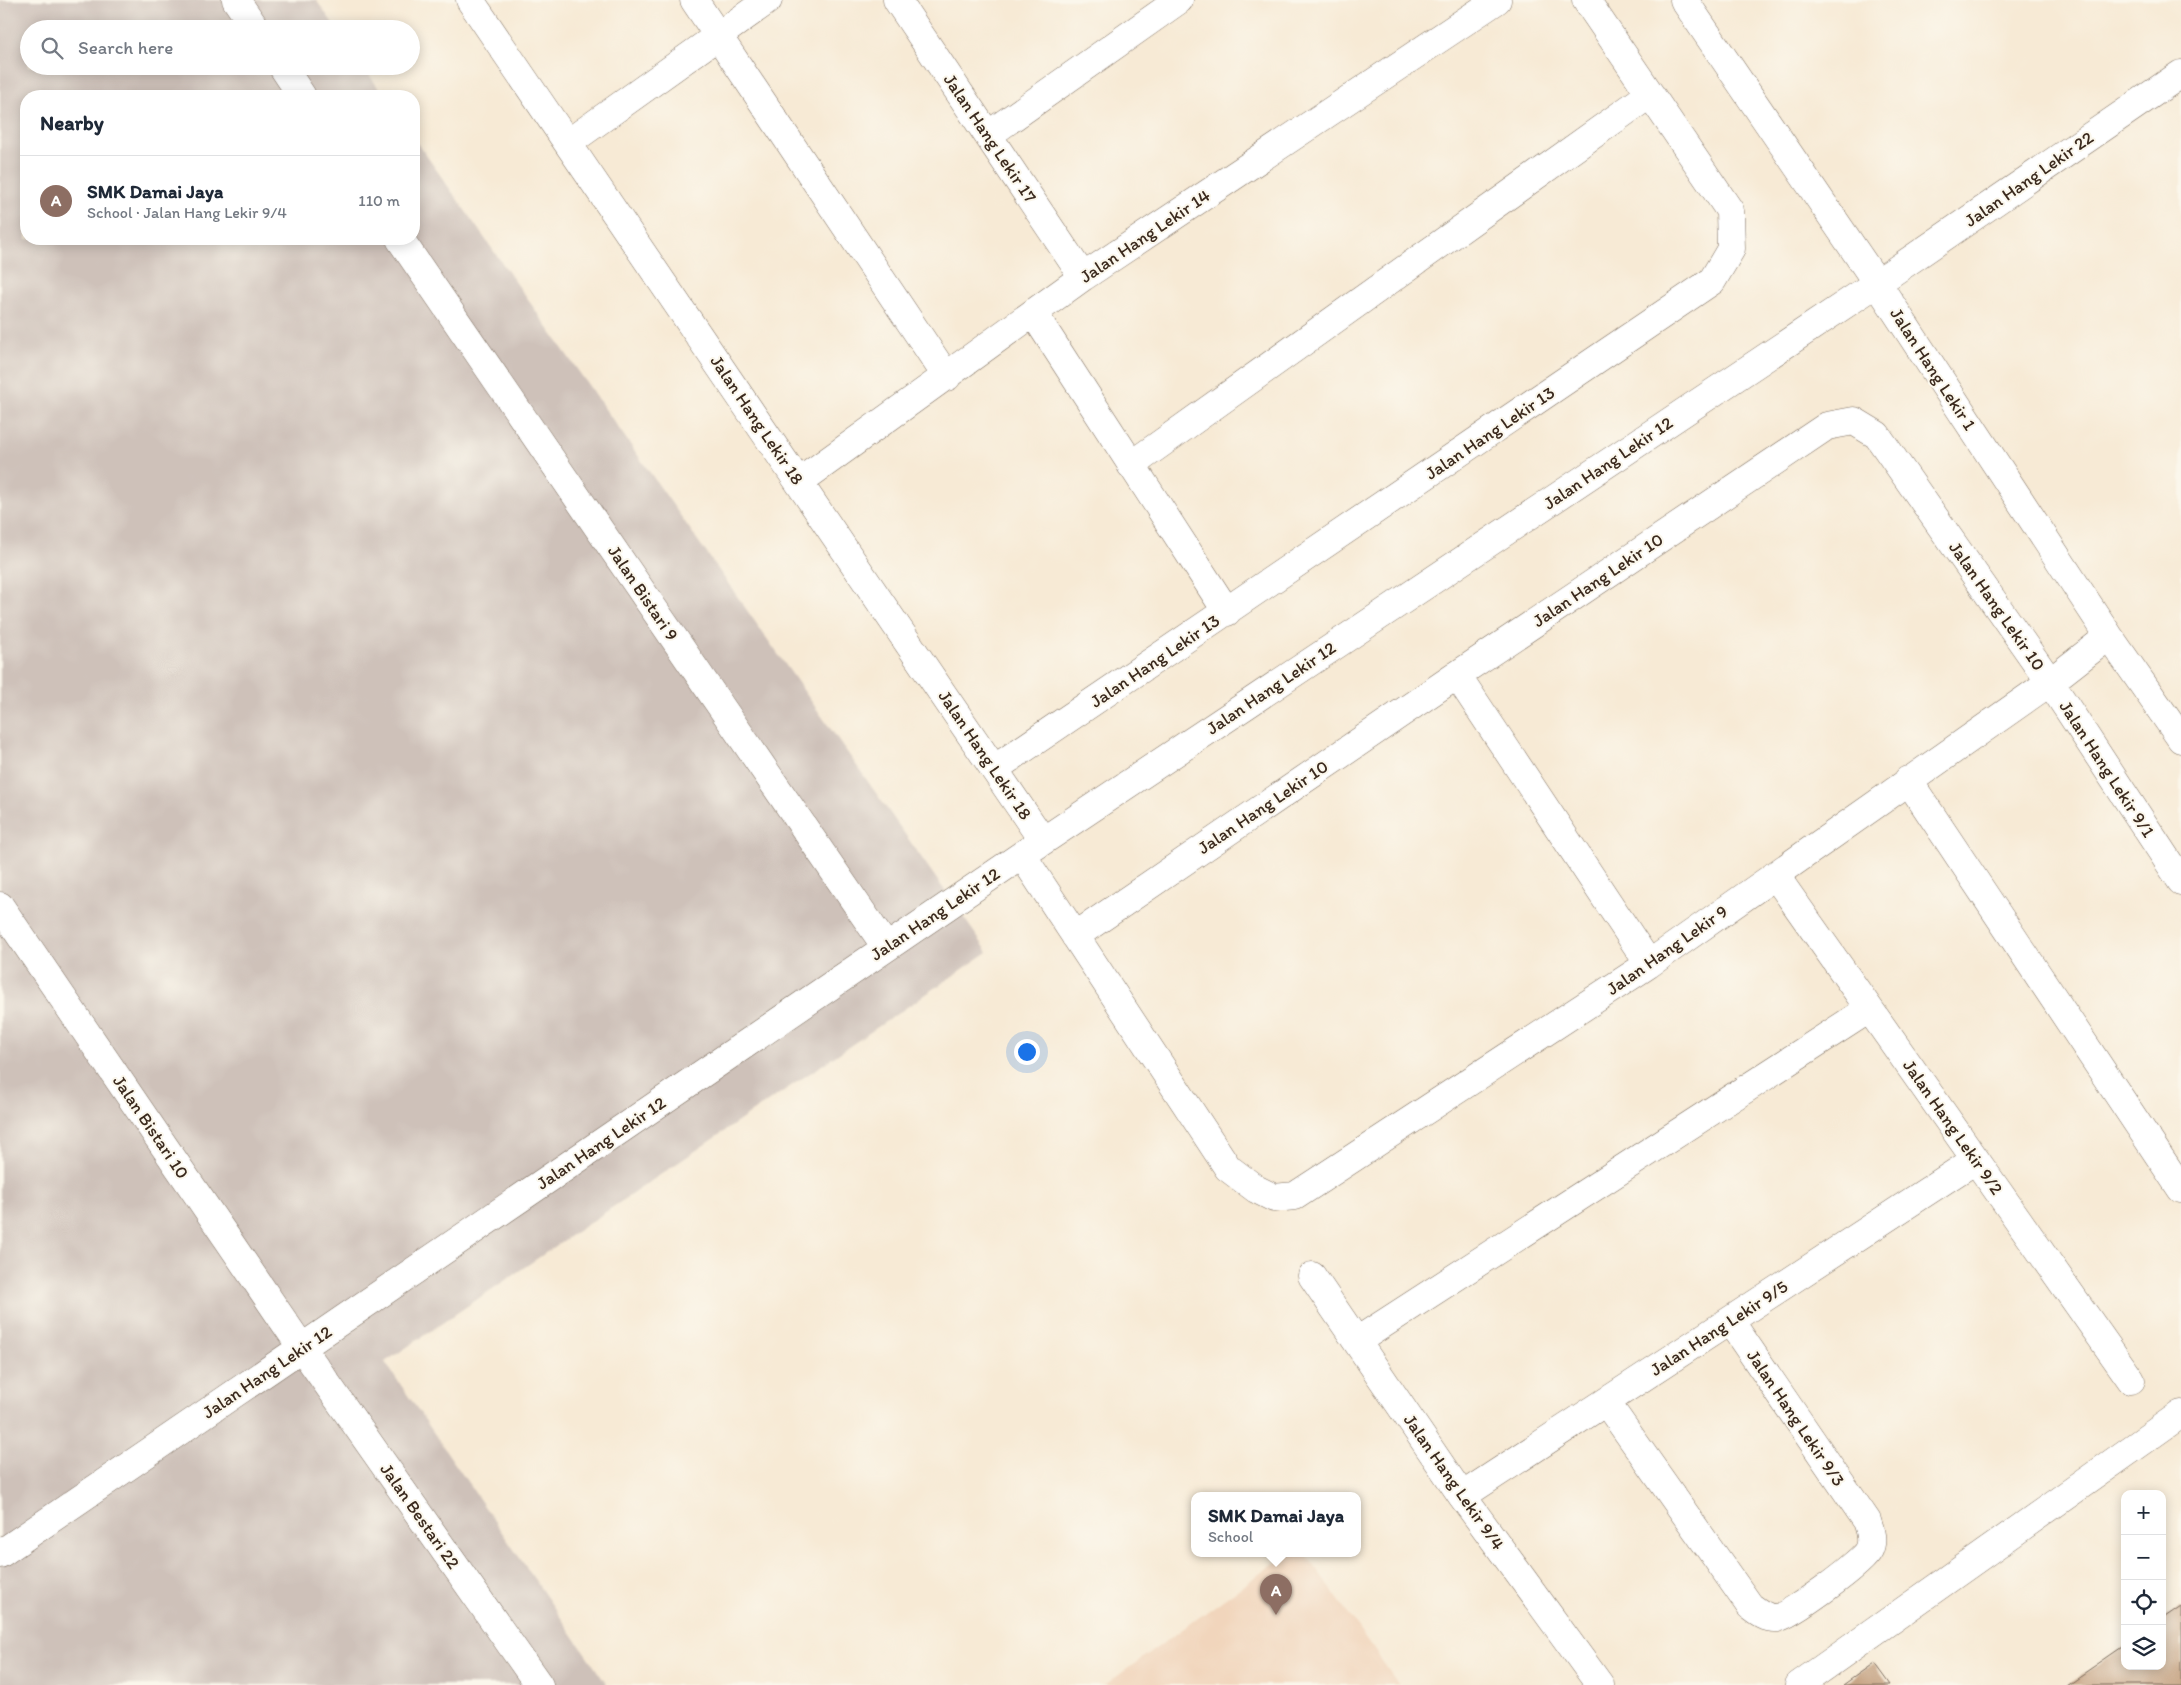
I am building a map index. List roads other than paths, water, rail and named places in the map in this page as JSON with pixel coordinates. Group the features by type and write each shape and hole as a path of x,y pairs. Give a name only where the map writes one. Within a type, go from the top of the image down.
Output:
{"street":[{"path":"236,0 250,20"},
{"name":"Jalan Hang Lekir 18","path":"470,0 994,769 1075,936 1228,1168 1256,1189 1274,1198"},
{"path":"694,0 947,377"},
{"path":"568,144 768,0"},
{"path":"988,135 1179,0"},
{"name":"Jalan Hang Lekir 14","path":"799,482 1083,277 1497,0"},
{"name":"Jalan Hang Lekir 13","path":"994,769 1712,281 1731,249 1730,211 1586,0"},
{"name":"Jalan Hang Lekir 1","path":"1684,0 1877,283 2109,636 2181,739"},
{"name":"Jalan Hang Lekir 17","path":"904,3 988,135 1083,277"},
{"name":"Jalan Hang Lekir 22","path":"1877,283 2181,74"},
{"path":"288,75 298,90"},
{"path":"1131,465 1650,94"},
{"name":"Jalan Bistari 9","path":"404,245 886,948"},
{"name":"Jalan Hang Lekir 12","path":"0,1554 1032,848 1877,283"},
{"path":"1034,314 1227,612"},
{"name":"Jalan Hang Lekir 10","path":"1075,936 1826,426 1854,421 1877,435 2050,682"},
{"name":"Jalan Hang Lekir 9","path":"1274,1198 1295,1196 1649,964 1908,780 2050,682 2109,636"},
{"path":"1457,675 1649,964"},
{"name":"Jalan Hang Lekir 9/1","path":"2050,682 2181,881"},
{"path":"1908,780 2181,1189"},
{"name":"Jalan Hang Lekir 9/2","path":"1775,875 2131,1380"},
{"name":"Jalan Bistari 10","path":"0,906 302,1348"},
{"path":"1357,1341 1869,1009"},
{"name":"Jalan Hang Lekir 9/5","path":"1462,1496 1976,1160"},
{"name":"Jalan Hang Lekir 9/4","path":"1312,1276 1462,1496 1600,1685"},
{"name":"Jalan Hang Lekir 9/3","path":"1606,1402 1750,1606 1762,1615 1777,1618 1791,1612 1860,1562 1870,1549 1872,1535 1862,1515 1730,1321"},
{"name":"Jalan Bestari 22","path":"302,1348 539,1685"},
{"path":"1799,1685 2180,1417"}],"place":[{"name":"SMK Damai Jaya","path":"1276,1615"}]}
